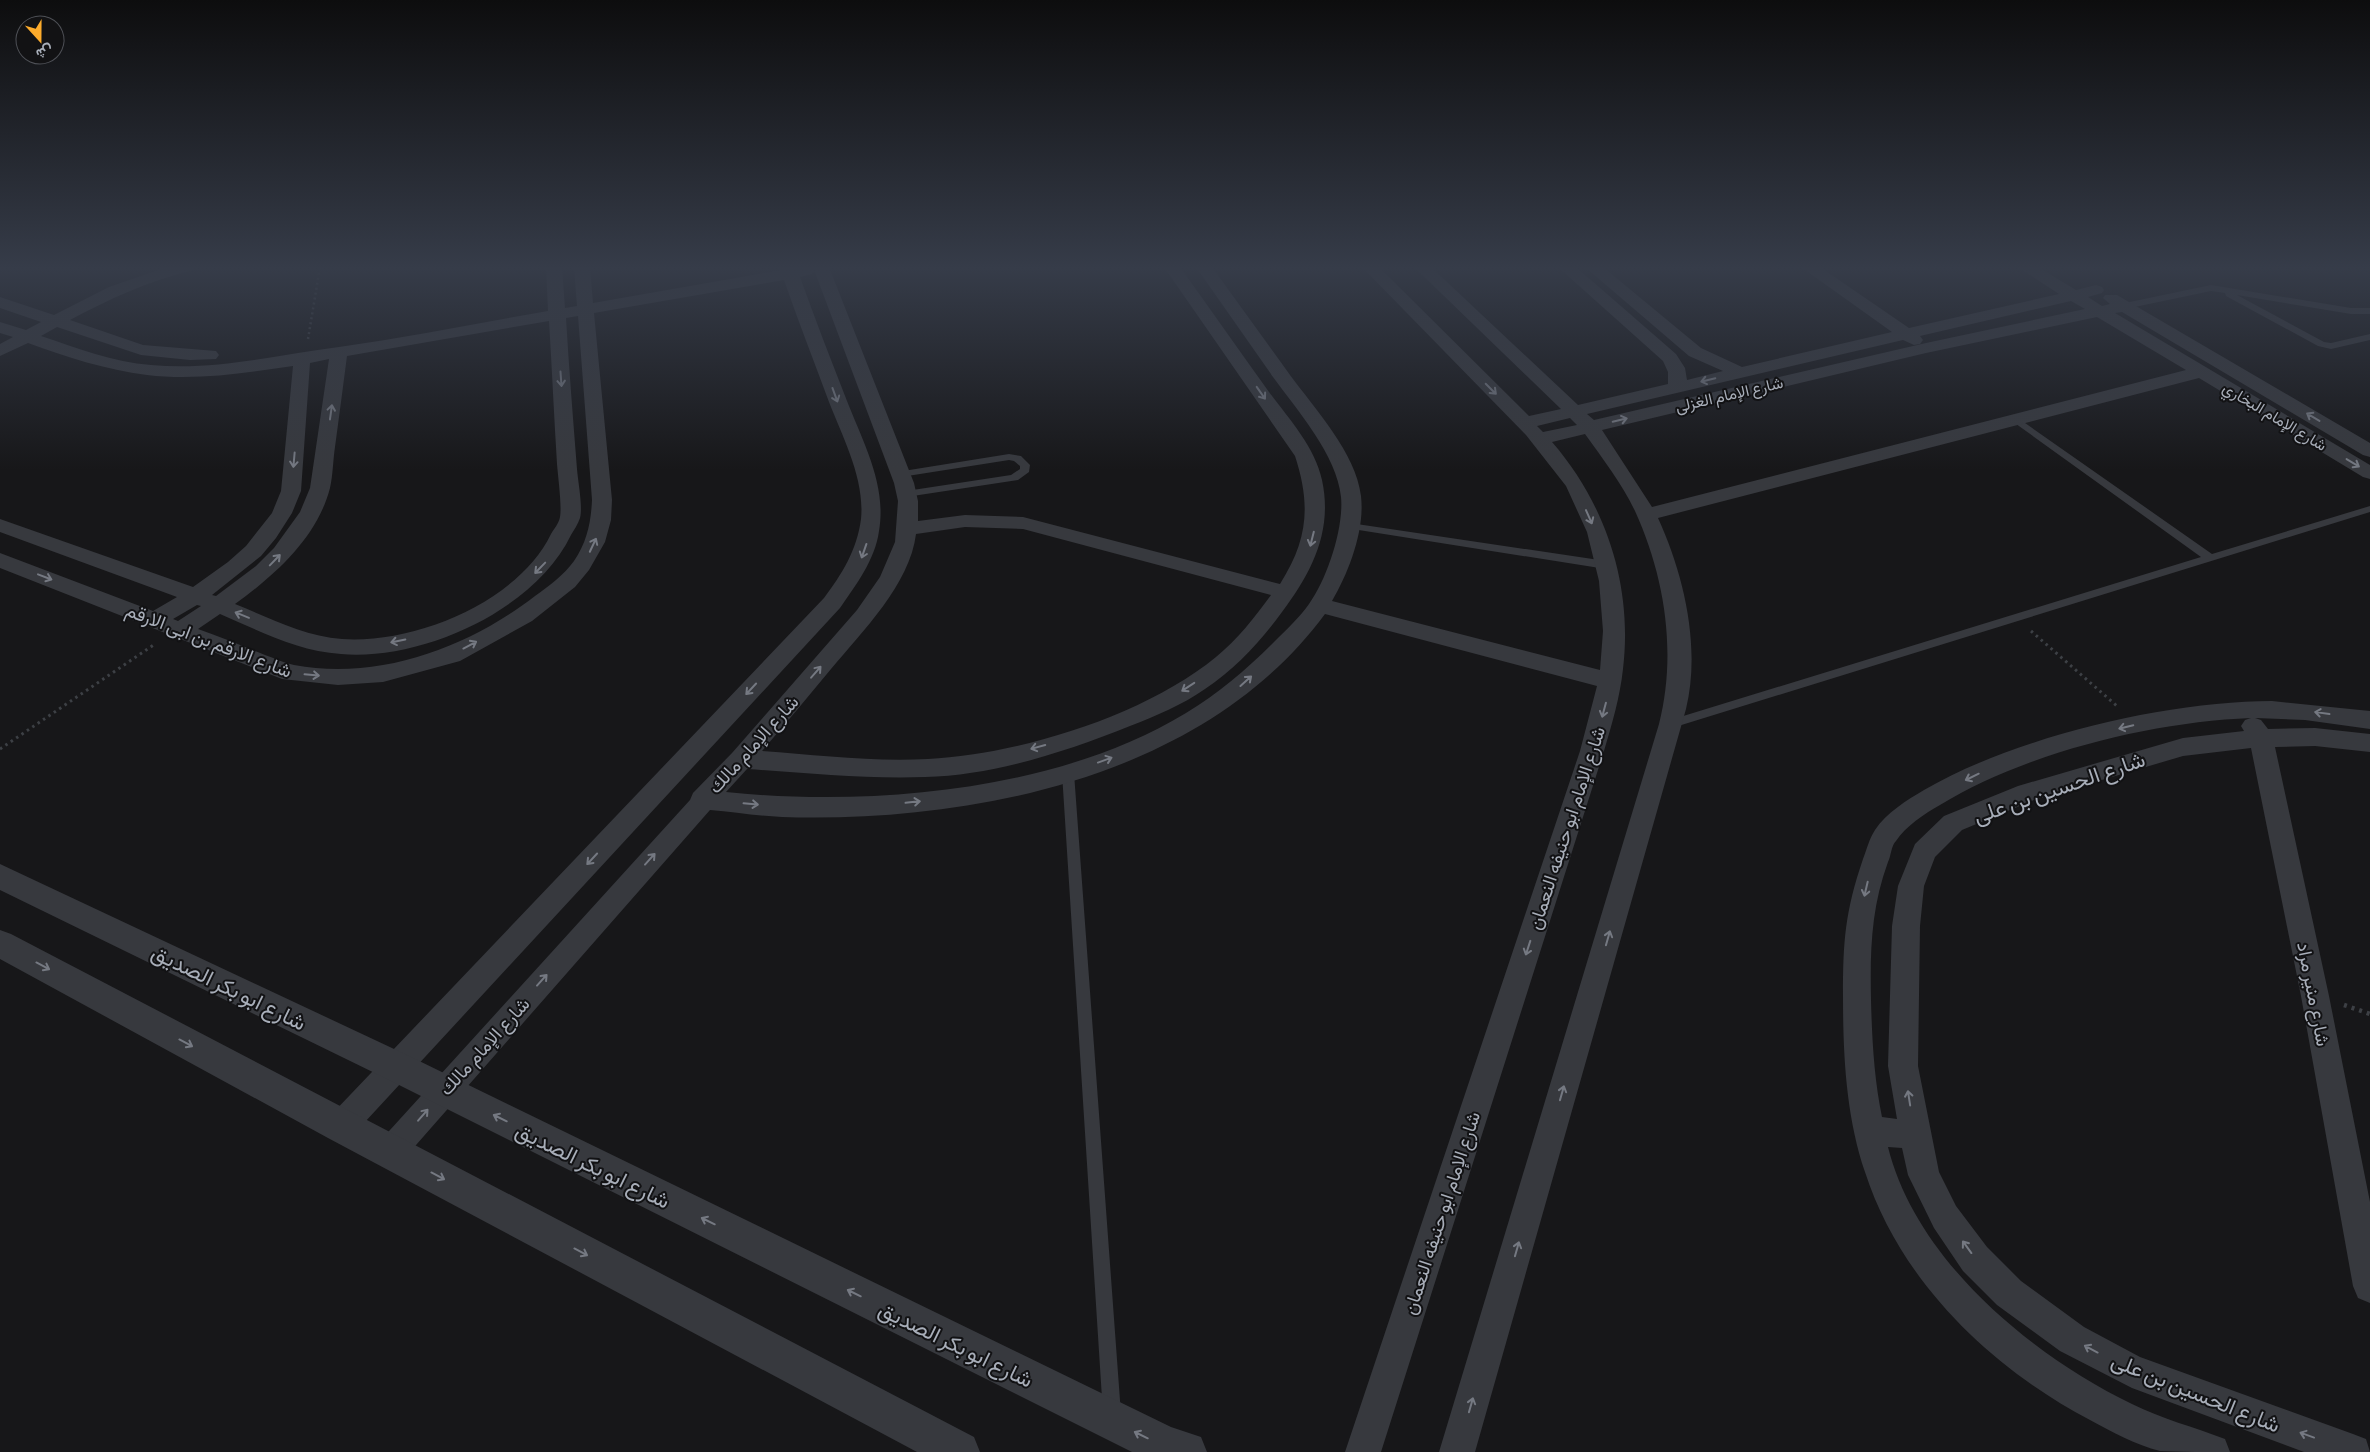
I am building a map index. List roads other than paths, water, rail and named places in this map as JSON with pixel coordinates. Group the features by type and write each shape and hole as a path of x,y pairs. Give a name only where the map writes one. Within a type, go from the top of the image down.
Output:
{"street":[{"path":"19,335 100,361 128,368 161,371 237,368 305,350 392,335"},
{"path":"0,351 32,335"},
{"path":"98,335 141,350 164,354 190,355 305,350 339,352 420,335"},
{"name":"شارع الارقم بن ابى الارقم","path":"0,525 196,596 307,642 343,646 384,644 428,635 469,619 505,599 532,576 551,556 564,536 570,517 558,335"},
{"name":"شارع الارقم بن ابى الارقم","path":"0,560 290,673 338,677 384,674 452,654 524,616 567,582 582,565 595,542 601,520 602,500 589,335"},
{"name":"شارع الإمام مالك","path":"341,1126 832,603 849,579 862,556 869,533 871,511 864,471 813,335"},
{"name":"شارع الإمام مالك","path":"391,1151 702,800 741,759 865,615 890,578 905,542 904,484 847,335"},
{"path":"741,759 848,767 927,768 990,761 1076,737 1167,701 1217,668 1256,630 1286,592 1301,569 1311,546 1317,515 1314,477 1305,456 1220,335"},
{"path":"702,800 792,807 879,806 976,795 1024,786 1068,773 1134,749 1178,728 1235,691 1288,644 1320,605 1344,551 1350,526 1351,495 1334,450 1252,335"},
{"name":"شارع الإمام ابو حنيفه النعمان","path":"1362,1452 1592,751 1606,704 1613,657 1614,625 1606,564 1595,530 1581,498 1563,467 1532,431 1437,335"},
{"path":"1457,1452 1671,724 1680,687 1679,644 1668,575 1646,515 1582,420 1493,335"},
{"path":"1643,335 1670,358 1676,367 1677,387"},
{"path":"1675,335 1695,352 1740,373"},
{"name":"شارع الإمام الغزلى","path":"1582,420 1677,387 1903,335"},
{"path":"1907,335 1926,348"},
{"name":"شارع الإمام الغزلى","path":"1532,431 1990,335"},
{"name":"شارع الإمام البخاري","path":"2138,335 2370,473"},
{"name":"شارع الإمام البخاري","path":"2174,335 2370,451"},
{"path":"155,620 217,582 260,544 276,526 286,508 291,491 305,350"},
{"path":"179,629 217,606 270,565 295,538 315,506 320,488 339,352"},
{"path":"1646,515 2015,418 2201,372"},
{"path":"566,457 599,450"},
{"path":"906,529 965,521 1023,523 1286,592"},
{"path":"1320,605 1610,681"},
{"name":"شارع الحسين بن على","path":"2212,1452 2121,1417 2072,1391 2026,1359 1984,1323 1940,1276 1905,1226 1881,1177 1869,1130 1857,1054 1857,929 1868,882 1885,835 1920,802 1982,772 2071,741 2148,722 2238,710 2296,709 2370,720"},
{"name":"شارع منير مراد","path":"2238,710 2261,738 2315,996 2370,1286"},
{"path":"2148,722 2183,747"},
{"name":"شارع الحسين بن على","path":"2353,1452 2132,1371 2072,1339 2009,1293 1975,1259 1945,1217 1924,1175 1915,1135 1904,1066 1906,926 1911,886 1924,851 1953,823 2011,800 2103,769 2183,747 2261,738 2315,737 2370,743"},
{"name":"شارع ابو بكر الصديق","path":"0,876 397,1067 1166,1448 1186,1452"},
{"path":"0,942 341,1126 959,1452"},
{"path":"1869,1130 1915,1135"}],"lane":[{"path":"2304,335 2321,344 2331,346 2370,337"},
{"path":"2015,418 2210,558"},
{"path":"1009,457 1016,458 1025,466 1025,470 1014,478 904,484 1009,457"},
{"path":"1671,724 2370,509"},
{"path":"1350,526 1606,564"},
{"path":"1068,773 1113,1421"}]}
